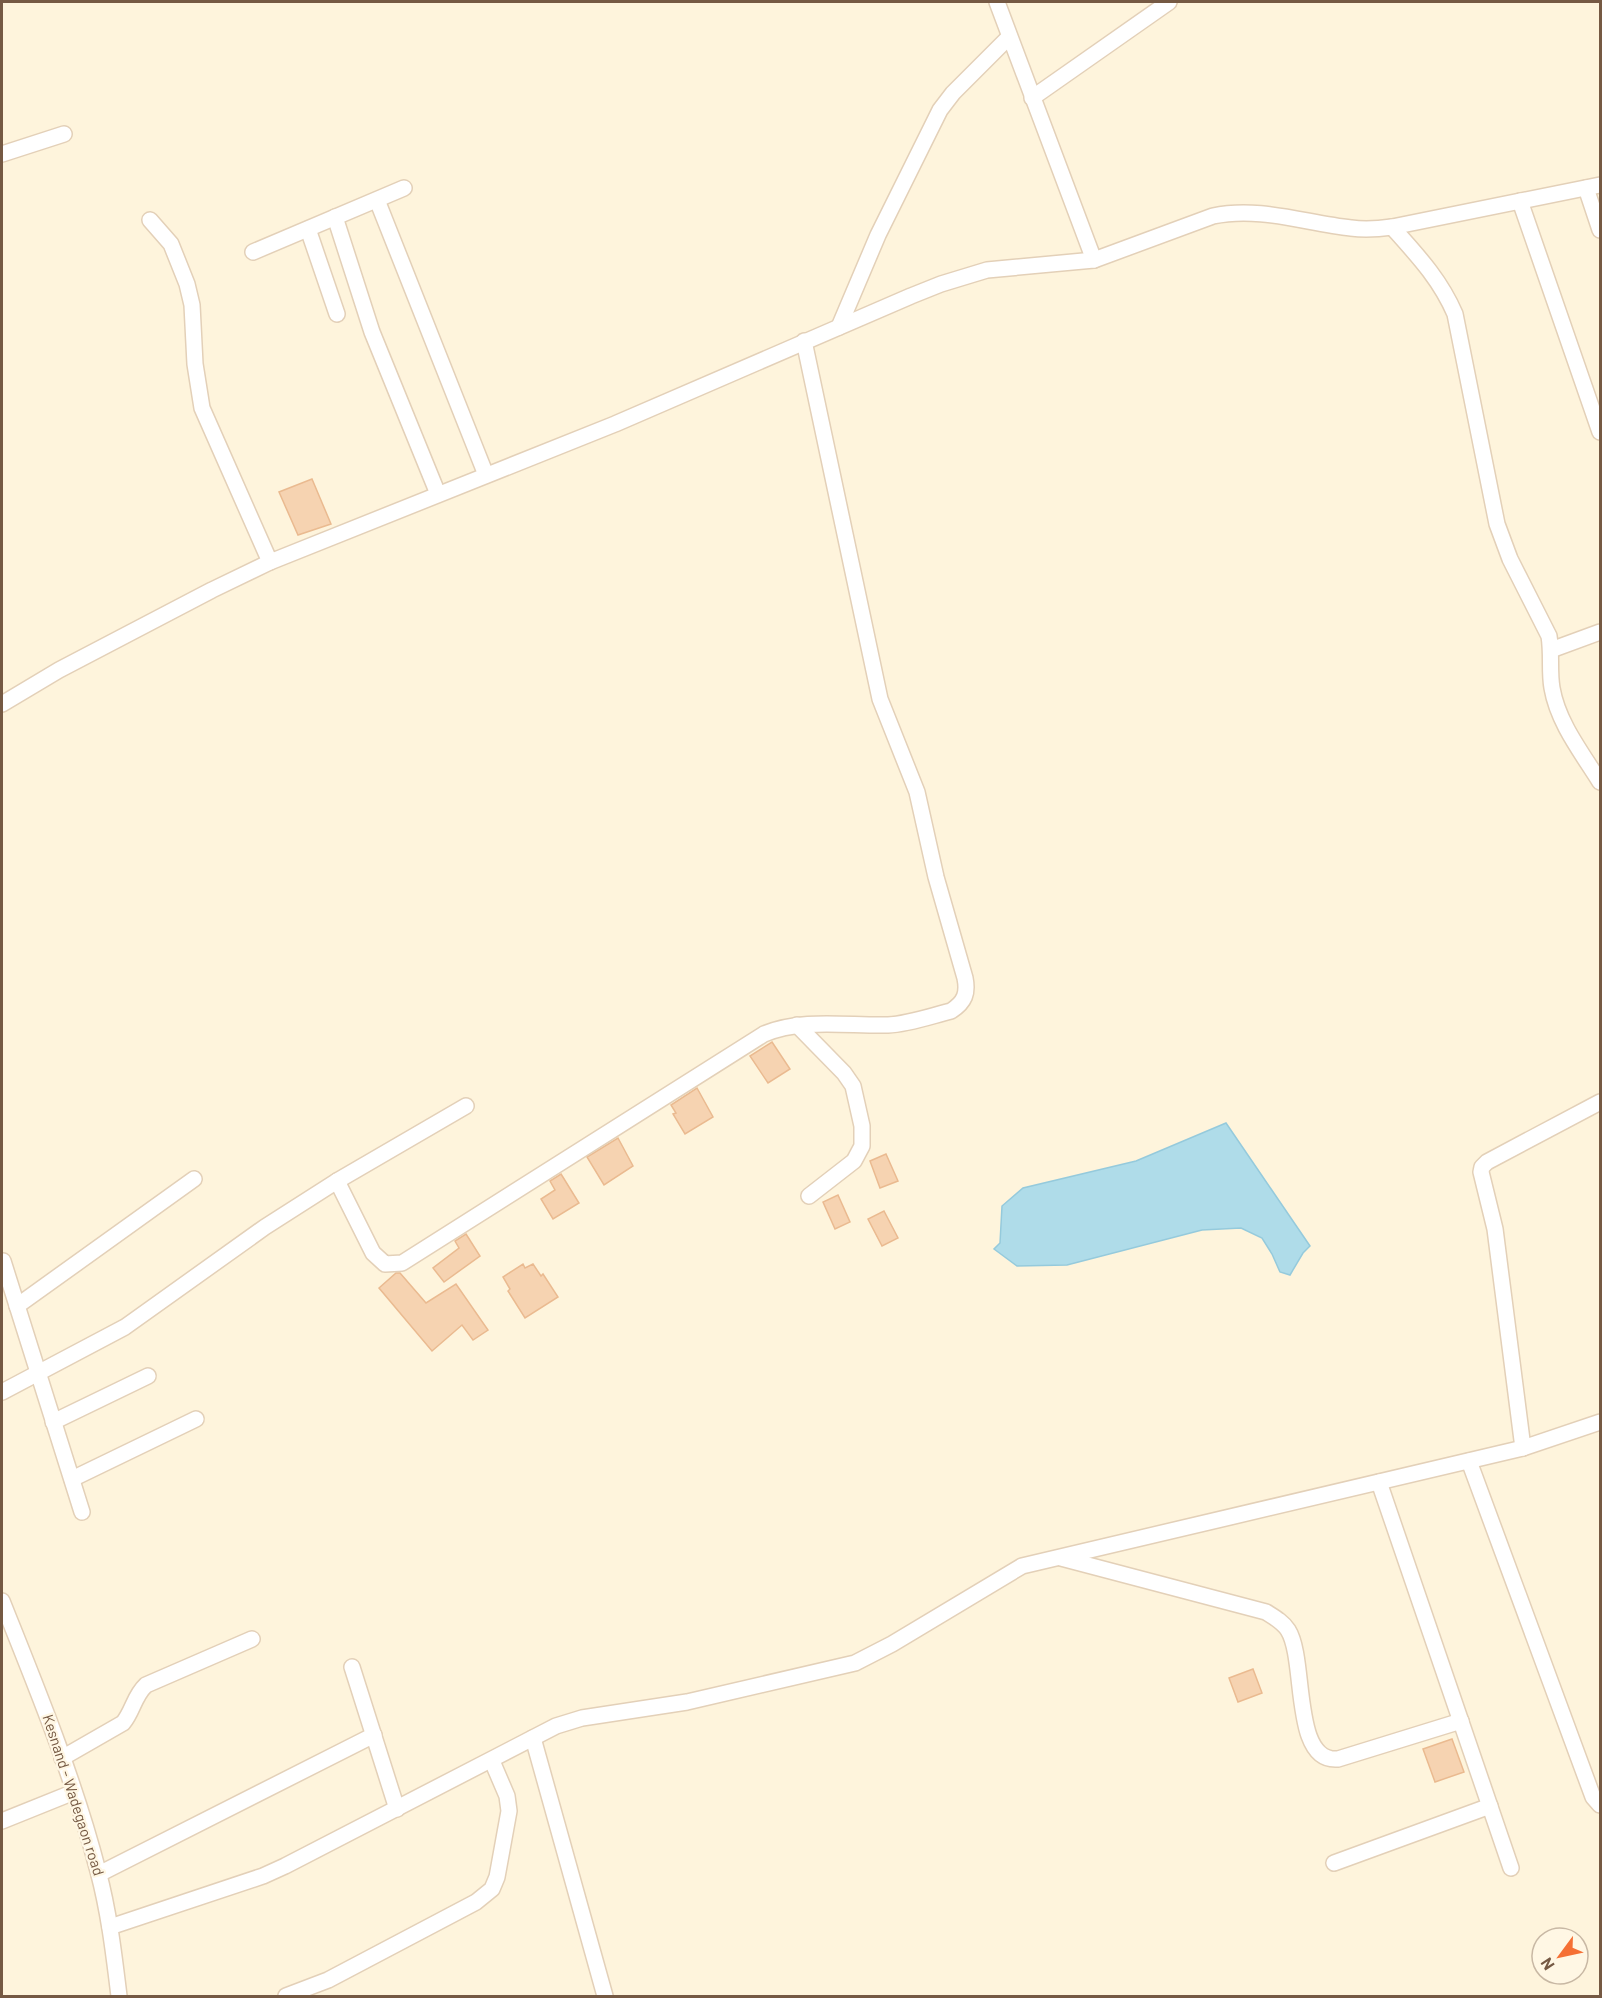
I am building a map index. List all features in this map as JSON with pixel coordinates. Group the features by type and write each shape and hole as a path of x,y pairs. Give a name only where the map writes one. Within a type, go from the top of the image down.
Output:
{"street":[{"path":"997,2 1094,260"},
{"path":"1032,98 1169,2"},
{"path":"839,327 878,235 940,111 953,93 1009,37"},
{"path":"2,154 64,134"},
{"path":"2,704 59,670 270,562 615,424 941,284 987,270 1094,260 1213,216 1229,213 1251,212 1351,228 1392,227 1593,187 1600,230"},
{"path":"253,252 404,188"},
{"path":"377,200 486,475"},
{"path":"1520,201 1600,432"},
{"path":"335,217 372,332 438,494"},
{"path":"150,220 171,244 187,284 192,305 195,364 202,408 270,562"},
{"path":"1392,227 1429,268 1446,294 1455,314 1497,524 1510,559 1549,636 1552,687 1558,711 1600,782"},
{"path":"308,229 338,314"},
{"path":"337,1181 373,1253 385,1264 402,1263 746,1043 777,1028 797,1025 890,1025 951,1011 965,998 967,990 965,978 936,877 917,792 880,699 804,341"},
{"path":"1551,650 1600,632"},
{"path":"797,1025 844,1073 853,1086 862,1126 862,1146 854,1161 809,1196"},
{"path":"1523,1448 1495,1230 1481,1172 1482,1167 1487,1161 1600,1102"},
{"path":"2,1392 125,1327 264,1227 337,1181 466,1106"},
{"path":"17,1306 194,1179"},
{"path":"3,1261 82,1512"},
{"path":"53,1422 148,1376"},
{"path":"72,1479 196,1419"},
{"path":"110,1927 263,1876 568,1721 687,1702 855,1663 892,1644 1022,1566 1523,1448 1600,1422"},
{"path":"1469,1461 1593,1797 1600,1804"},
{"path":"1379,1482 1511,1868"},
{"path":"1060,1558 1266,1612 1282,1623 1288,1630 1297,1656 1305,1721 1311,1742 1324,1758 1338,1759 1461,1721"},
{"name":"Kesnand - Wadegaon road","path":"2,1601 43,1704 74,1792 99,1874 110,1927 119,1996"},
{"path":"62,1758 123,1723 129,1715 136,1695 146,1685 252,1639"},
{"path":"352,1667 397,1809"},
{"path":"99,1874 374,1735"},
{"path":"533,1738 605,1996"},
{"path":"286,1996 328,1980 476,1902 492,1889 497,1877 509,1811 507,1796 492,1761"},
{"path":"2,1821 74,1792"},
{"path":"1334,1863 1490,1806"}],"water":[{"path":"1226,1123 1310,1246 1290,1275 1280,1272 1262,1238 1241,1228 1202,1230 1067,1265 1017,1266 994,1249 1000,1243 1002,1206 1023,1188 1136,1161"}],"building":[{"path":"312,479 331,524 298,535 279,492"},
{"path":"772,1042 790,1069 768,1083 750,1056"},
{"path":"697,1088 713,1117 685,1134 673,1114 676,1113 671,1105"},
{"path":"618,1138 633,1166 604,1185 587,1157"},
{"path":"886,1154 898,1181 880,1188 870,1161"},
{"path":"561,1174 579,1203 553,1219 541,1199 555,1190 550,1181"},
{"path":"838,1195 850,1222 835,1229 823,1202"},
{"path":"884,1211 898,1238 882,1246 868,1219"},
{"path":"466,1234 480,1256 444,1282 433,1268 459,1248 455,1241"},
{"path":"523,1264 525,1268 533,1264 541,1276 543,1274 558,1297 525,1318 508,1291 510,1289 503,1277"},
{"path":"396,1273 400,1273 426,1303 456,1284 488,1330 473,1340 462,1325 432,1351 379,1288"},
{"path":"1253,1669 1262,1693 1238,1702 1229,1678"},
{"path":"1452,1739 1464,1772 1435,1782 1423,1749"}]}
